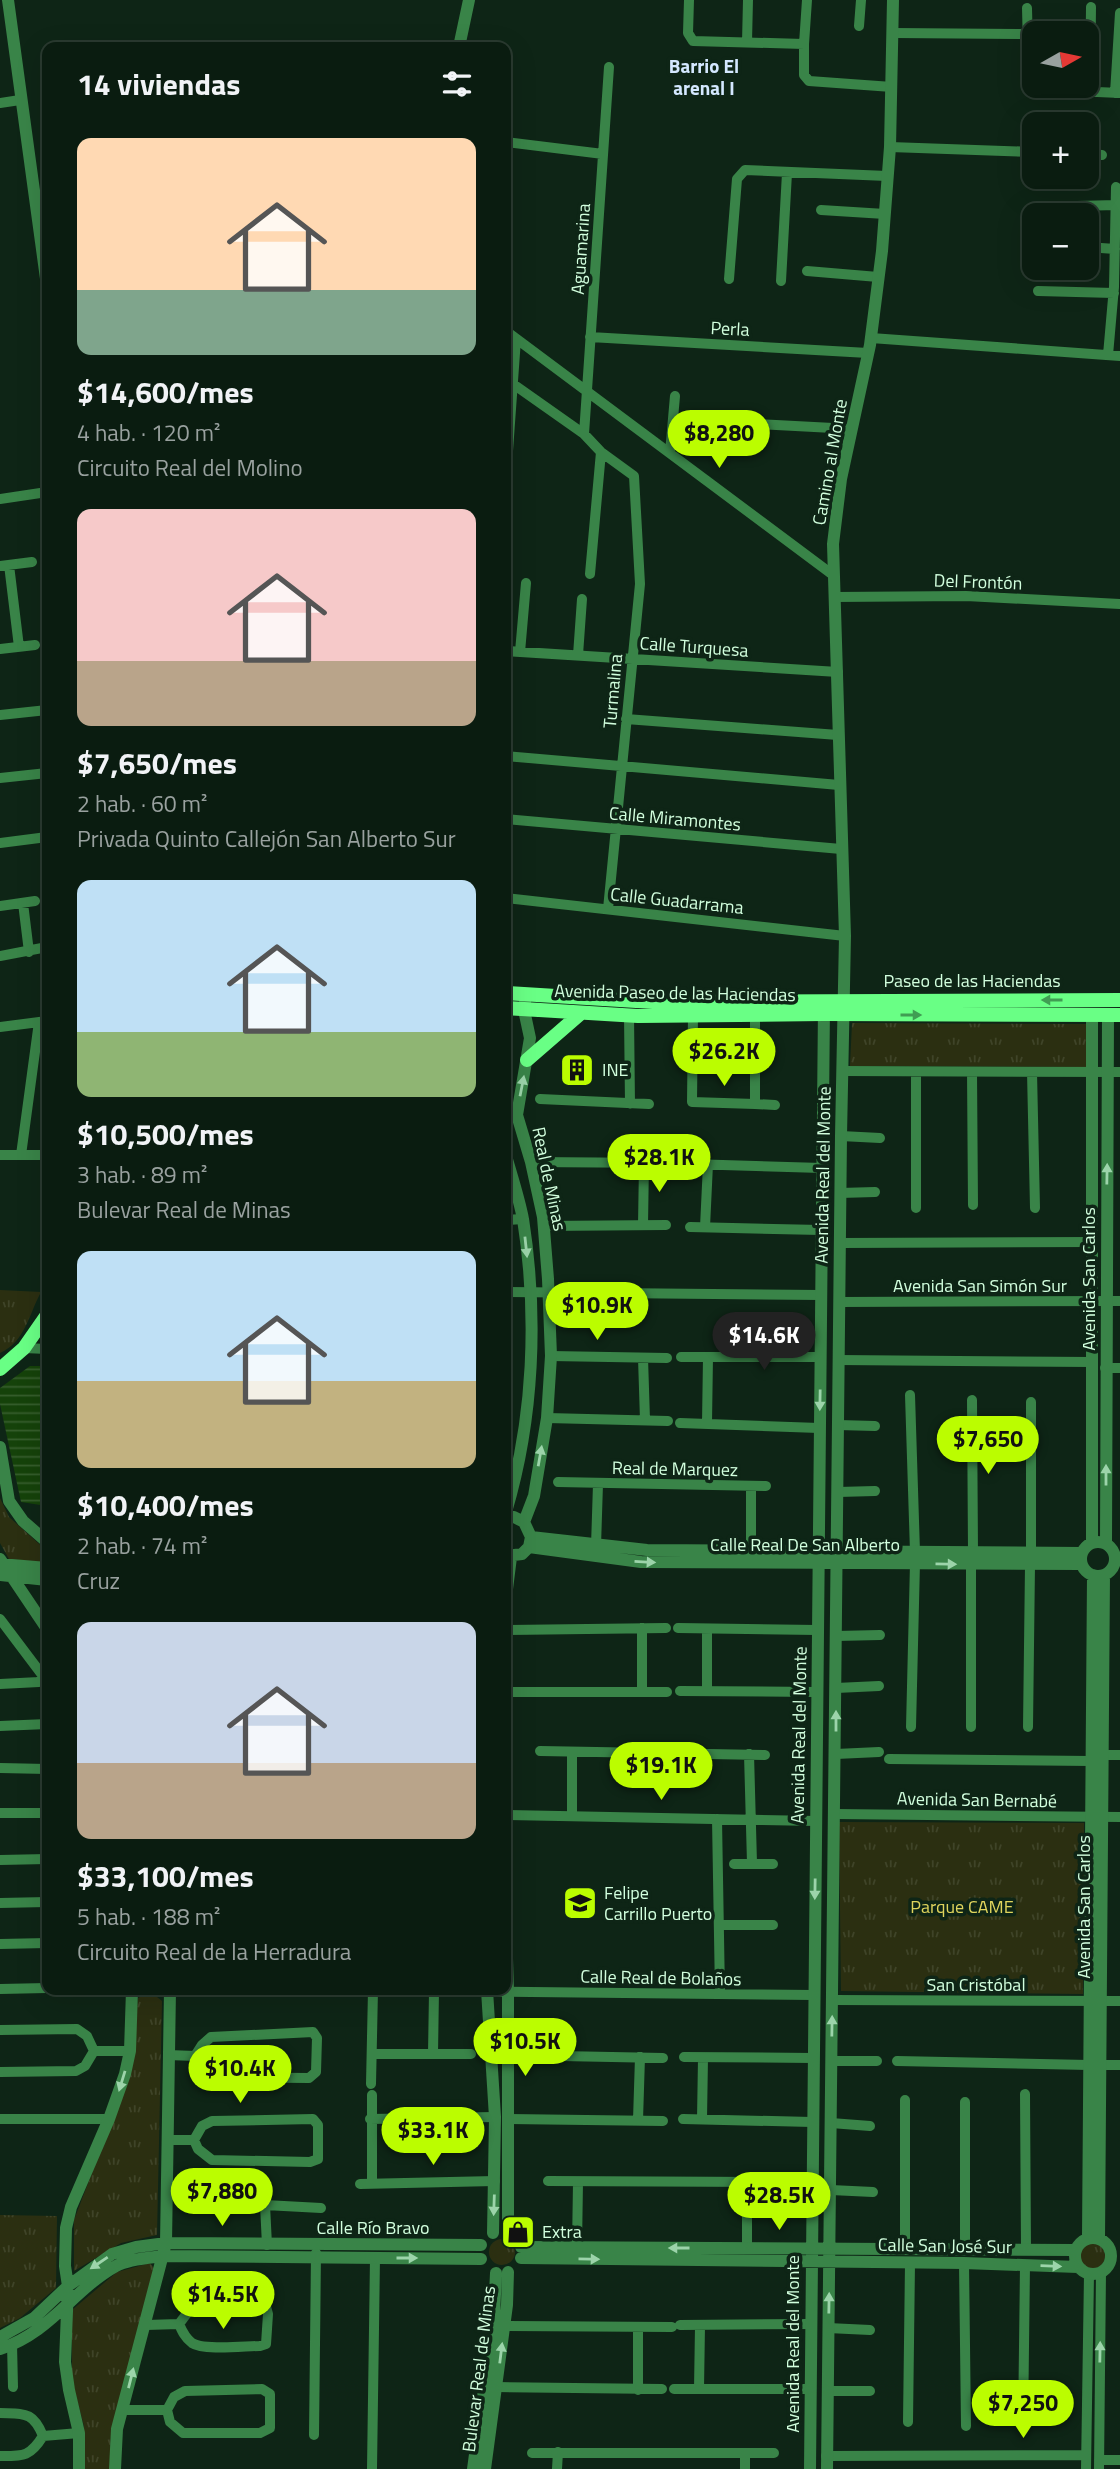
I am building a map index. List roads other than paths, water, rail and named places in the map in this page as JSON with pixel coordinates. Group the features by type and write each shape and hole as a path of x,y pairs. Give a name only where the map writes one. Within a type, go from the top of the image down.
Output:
{"main road":[{"name":"Avenida Paseo de las Haciendas","path":"511,995 525,1002 580,1014 755,1015 824,1007"},
{"name":"Paseo de las Haciendas","path":"844,1008 1120,1000"},
{"name":"Avenida Paseo de las Haciendas","path":"511,1006 525,1002 653,1002 844,1008"},
{"name":"Paseo de las Haciendas","path":"844,1008 1114,1015"},
{"path":"527,1060 580,1014"},
{"path":"0,1369 24,1348 42,1322"}],"street":[{"path":"8,0 42,252"},
{"path":"460,42 469,0"},
{"path":"689,0 688,33 693,41 804,44"},
{"path":"747,42 748,0"},
{"path":"807,0 804,75 809,81 892,87"},
{"path":"859,26 861,0"},
{"name":"Camino al Monte","path":"844,1008 845,936 834,544 841,479 871,338 885,214 890,147 893,0"},
{"path":"1091,7 1091,21"},
{"path":"1027,8 1028,21"},
{"path":"1099,92 1118,93 1120,13"},
{"path":"894,33 1022,34"},
{"name":"Aguamarina","path":"584,434 609,67"},
{"path":"0,103 20,100"},
{"path":"511,143 603,154"},
{"path":"890,147 1022,152"},
{"path":"729,279 737,178 745,170 887,176"},
{"path":"781,281 787,173"},
{"path":"1108,355 1116,289 1116,187"},
{"path":"1099,209 1117,211"},
{"path":"821,210 885,214"},
{"path":"1099,248 1115,249"},
{"path":"807,271 878,277"},
{"path":"1038,291 1116,289"},
{"path":"511,335 833,575"},
{"name":"Perla","path":"590,337 868,353"},
{"path":"871,338 1120,355"},
{"path":"511,375 516,339"},
{"path":"511,383 584,434 601,452 590,574"},
{"path":"670,453 675,396"},
{"path":"738,423 852,429"},
{"name":"Turmalina","path":"601,452 634,476 640,584 608,909"},
{"path":"0,499 42,493"},
{"path":"19,647 5,565 32,562"},
{"path":"520,652 526,583"},
{"name":"Del Frontón","path":"834,597 966,596 1120,604"},
{"path":"578,655 582,599"},
{"path":"0,649 35,645"},
{"name":"Calle Turquesa","path":"511,651 838,673"},
{"path":"0,715 42,711"},
{"path":"626,719 838,735"},
{"path":"511,756 839,785"},
{"path":"0,778 42,774"},
{"name":"Calle Miramontes","path":"511,819 841,849"},
{"path":"0,843 42,838"},
{"name":"Calle Guadarrama","path":"511,899 845,936"},
{"path":"0,906 34,901"},
{"path":"23,903 29,952"},
{"path":"0,956 42,948"},
{"name":"Real de Minas","path":"524,1522 534,1496 547,1419 551,1356 543,1226 531,1162 517,1115 530,1038 525,1002"},
{"name":"Avenida Real del Monte","path":"810,2469 824,1007"},
{"name":"Avenida Real del Monte","path":"827,2463 844,1008"},
{"path":"629,1015 630,1104"},
{"path":"693,1015 687,1102 775,1105"},
{"path":"755,1015 755,1104"},
{"name":"Avenida San Carlos","path":"1092,1015 1092,1542"},
{"name":"Avenida San Carlos","path":"1114,1015 1106,1242 1105,1368 1115,1555"},
{"path":"0,1027 42,1021"},
{"path":"21,1155 42,1027"},
{"path":"842,1072 1114,1072"},
{"path":"916,1072 916,1208"},
{"path":"972,1072 973,1205"},
{"path":"1032,1072 1035,1208"},
{"path":"540,1099 649,1104"},
{"path":"841,1136 880,1138"},
{"path":"0,1155 42,1155"},
{"path":"531,1162 667,1163"},
{"path":"643,1225 644,1163"},
{"path":"689,1164 822,1168"},
{"path":"705,1227 708,1164"},
{"name":"Real de Minas","path":"511,1175 523,1219 531,1292 526,1412 511,1487"},
{"path":"840,1193 875,1192"},
{"path":"511,1220 523,1219"},
{"path":"543,1226 666,1225"},
{"path":"690,1227 821,1230"},
{"path":"841,1243 1093,1242"},
{"path":"1106,1242 1120,1242"},
{"path":"511,1292 821,1295"},
{"name":"Avenida San Simón Sur","path":"839,1302 1120,1301"},
{"path":"24,1348 42,1349"},
{"path":"551,1356 667,1358"},
{"path":"681,1357 820,1357"},
{"path":"706,1423 708,1357"},
{"path":"643,1358 645,1420"},
{"path":"838,1360 1091,1362"},
{"path":"1105,1368 1120,1368"},
{"path":"911,1395 915,1558 911,1727"},
{"path":"971,1727 972,1400"},
{"path":"1028,1727 1031,1402"},
{"path":"547,1419 668,1421"},
{"path":"680,1423 819,1428"},
{"path":"838,1425 874,1426"},
{"path":"0,1447 9,1501 23,1521 42,1538"},
{"path":"558,1482 598,1483"},
{"name":"Real de Marquez","path":"596,1546 598,1483 751,1486 751,1550"},
{"path":"751,1486 766,1486"},
{"path":"838,1492 875,1491"},
{"path":"511,1517 524,1522 530,1542 522,1554 511,1556"},
{"name":"Calle Real De San Alberto","path":"530,1542 641,1562 818,1563 837,1556"},
{"name":"Calle Real De San Alberto","path":"530,1542 647,1550 818,1549 837,1556 1082,1558"},
{"path":"1092,1542 1115,1555 1098,1575 1082,1558 1092,1542"},
{"path":"3,1568 42,1568"},
{"path":"3,1568 42,1579"},
{"path":"3,1568 42,1622"},
{"name":"Avenida San Carlos","path":"1093,2238 1098,1575"},
{"path":"0,1619 42,1675"},
{"path":"511,1630 666,1628"},
{"path":"678,1628 817,1630"},
{"path":"642,1629 642,1692"},
{"path":"707,1691 708,1629"},
{"path":"836,1636 880,1635"},
{"path":"0,1684 39,1682 42,1678"},
{"path":"836,1688 879,1686"},
{"path":"680,1691 817,1692"},
{"path":"511,1692 667,1692"},
{"path":"0,1726 42,1724"},
{"path":"540,1751 765,1755"},
{"path":"836,1754 878,1752"},
{"path":"572,1753 572,1816"},
{"path":"749,1754 752,1863"},
{"path":"889,1759 1097,1758 1120,1755"},
{"path":"0,1768 42,1769"},
{"path":"0,1813 42,1813"},
{"name":"Avenida San Bernabé","path":"835,1814 1120,1817"},
{"path":"511,1815 816,1821"},
{"path":"717,1819 720,1994"},
{"path":"0,1860 42,1859"},
{"path":"734,1864 773,1864"},
{"path":"0,1903 42,1902"},
{"path":"719,1925 773,1925"},
{"path":"0,1944 42,1943"},
{"path":"0,1989 42,1988"},
{"name":"Calle Real de Bolaños","path":"511,1992 814,1996"},
{"path":"79,2469 79,2433 65,2362 68,2217 125,2074 130,2051 132,1995"},
{"path":"115,2469 117,2429 165,2250 170,1995"},
{"path":"371,2084 373,1995"},
{"path":"433,2054 434,1995"},
{"path":"487,1995 495,2117 493,2233"},
{"path":"508,1995 509,2233"},
{"name":"San Cristóbal","path":"833,2000 1120,2001"},
{"path":"0,2030 77,2029 87,2036 94,2051"},
{"path":"168,2055 195,2056 210,2073 219,2077 309,2078 316,2072 317,2038 313,2032 221,2035 211,2037 195,2056"},
{"path":"94,2051 130,2051"},
{"path":"0,2072 76,2071 85,2066 94,2051"},
{"path":"372,2054 471,2054"},
{"path":"509,2055 663,2058"},
{"path":"638,2120 640,2057"},
{"path":"684,2057 813,2058"},
{"path":"702,2119 703,2058"},
{"path":"832,2061 877,2061"},
{"path":"897,2061 1120,2065"},
{"path":"1025,2094 1026,2250"},
{"path":"372,2095 372,2183"},
{"path":"905,2100 905,2249"},
{"path":"965,2102 965,2249"},
{"path":"370,2119 495,2117"},
{"path":"0,2119 109,2119"},
{"path":"313,2119 318,2125 318,2159 310,2162 212,2160 198,2149 194,2140 202,2126 212,2120 313,2119"},
{"path":"509,2119 663,2121"},
{"path":"683,2119 812,2122"},
{"path":"831,2123 870,2126"},
{"path":"168,2140 194,2140"},
{"path":"360,2184 495,2181"},
{"path":"548,2181 770,2182"},
{"path":"577,2247 578,2182"},
{"path":"747,2183 747,2248"},
{"path":"831,2190 873,2192"},
{"path":"265,2205 267,2245"},
{"path":"204,2206 321,2208"},
{"path":"493,2233 509,2233 516,2239 521,2253 518,2264 502,2273 484,2265 481,2252 488,2236 493,2233"},
{"path":"1086,2469 1104,2263 1108,2246 1093,2238 1078,2245 1075,2250 1075,2262 1104,2263"},
{"name":"Calle Río Bravo","path":"6,2347 37,2331 117,2265 165,2250 267,2245 375,2258 481,2252"},
{"name":"Calle Río Bravo","path":"0,2337 34,2318 68,2286 112,2254 135,2247 165,2250 481,2252"},
{"path":"521,2253 577,2247 747,2248 811,2255"},
{"name":"Calle San José Sur","path":"811,2255 905,2249 1075,2250"},
{"path":"314,2435 317,2251"},
{"path":"521,2253 747,2262 811,2255"},
{"name":"Calle San José Sur","path":"830,2255 910,2263 1104,2263"},
{"path":"372,2469 375,2258"},
{"path":"908,2422 910,2263"},
{"path":"964,2263 966,2426"},
{"path":"1104,2263 1099,2464 1120,2460"},
{"path":"1023,2428 1025,2265"},
{"name":"Bulevar Real de Minas","path":"485,2469 505,2326 502,2273"},
{"name":"Bulevar Real de Minas","path":"473,2469 502,2273"},
{"path":"211,2301 265,2303 268,2314 266,2344 260,2346 193,2344 183,2334 179,2324 191,2308 211,2301"},
{"path":"146,2325 179,2324"},
{"path":"505,2326 811,2325"},
{"path":"699,2389 700,2326"},
{"path":"638,2390 639,2327"},
{"path":"828,2329 870,2330"},
{"path":"6,2347 13,2387"},
{"path":"497,2387 662,2389"},
{"path":"262,2389 270,2394 271,2428 260,2433 183,2433 170,2422 167,2410 174,2397 185,2391 262,2389"},
{"path":"674,2389 810,2389"},
{"path":"827,2391 870,2391"},
{"path":"123,2410 167,2410"},
{"path":"0,2413 31,2417 37,2421 43,2436"},
{"path":"43,2436 79,2433"},
{"path":"0,2456 21,2456 29,2453 36,2448 43,2436"},
{"path":"557,2469 558,2452"},
{"path":"532,2453 774,2453"},
{"path":"745,2454 745,2469"},
{"path":"827,2463 961,2456 1086,2455"}],"place":[{"name":"INE","path":"577,1070"},
{"name":"Felipe Carrillo Puerto","path":"580,1903"},
{"name":"Extra","path":"518,2232"}],"district":[{"name":"Barrio El arenal I","path":"704,77"}],"park label":[{"name":"Parque CAME","path":"962,1907"}]}
